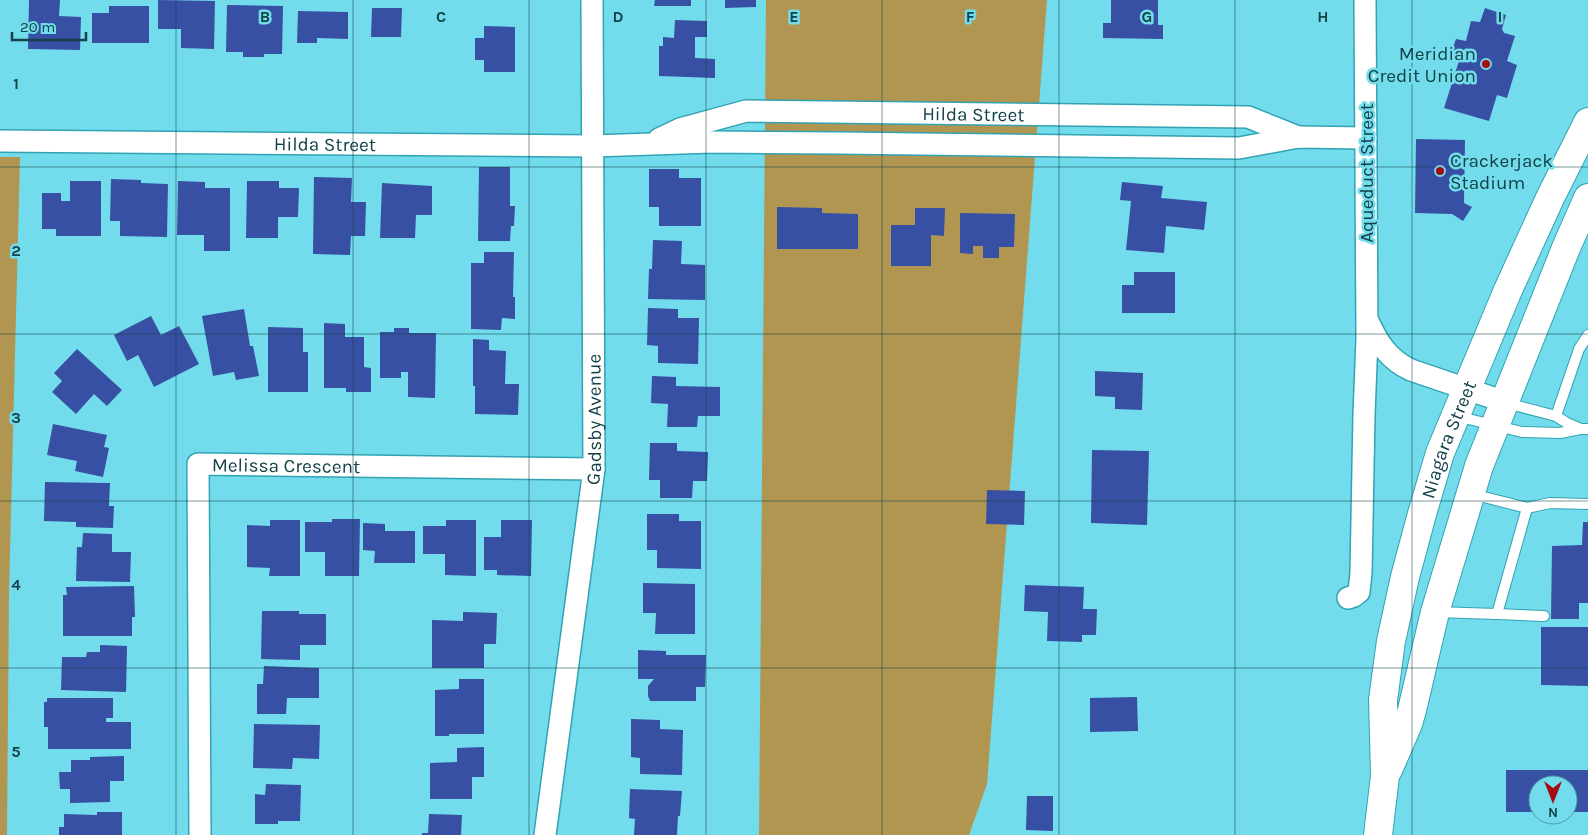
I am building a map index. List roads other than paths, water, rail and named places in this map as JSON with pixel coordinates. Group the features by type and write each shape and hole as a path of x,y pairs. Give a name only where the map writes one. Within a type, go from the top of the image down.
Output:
{"main road":[{"name":"Niagara Street","path":"1378,835 1386,776 1383,700 1390,641 1422,514 1440,453 1508,290 1530,239 1588,122"},
{"name":"Niagara Street","path":"1386,776 1408,724 1435,612 1479,466 1588,198"}],"street":[{"name":"Gadsby Avenue","path":"545,835 594,469 592,0"},
{"name":"Aqueduct Street","path":"1348,598 1360,592 1361,580 1366,316 1365,0"},
{"name":"Hilda Street","path":"650,144 680,129 746,112 1248,117 1298,137"},
{"name":"Hilda Street","path":"0,140 594,146 711,142 1239,148 1298,137 1366,138"},
{"name":"Aqueduct Street","path":"1366,316 1380,345 1398,363 1467,390 1500,414"},
{"name":"Melissa Crescent","path":"200,835 198,464 594,469"}],"lane":[{"path":"1556,416 1579,349 1588,335"},
{"path":"1456,416 1500,414 1556,416 1567,423 1584,429"},
{"path":"1500,414 1522,432 1560,433 1584,429"},
{"path":"1471,493 1527,508 1550,503 1588,504"},
{"path":"1497,614 1527,508"},
{"path":"1435,612 1544,616"}],"place":[{"name":"Meridian Credit Union","path":"1486,64"},
{"name":"Crackerjack Stadium","path":"1440,171"}]}
